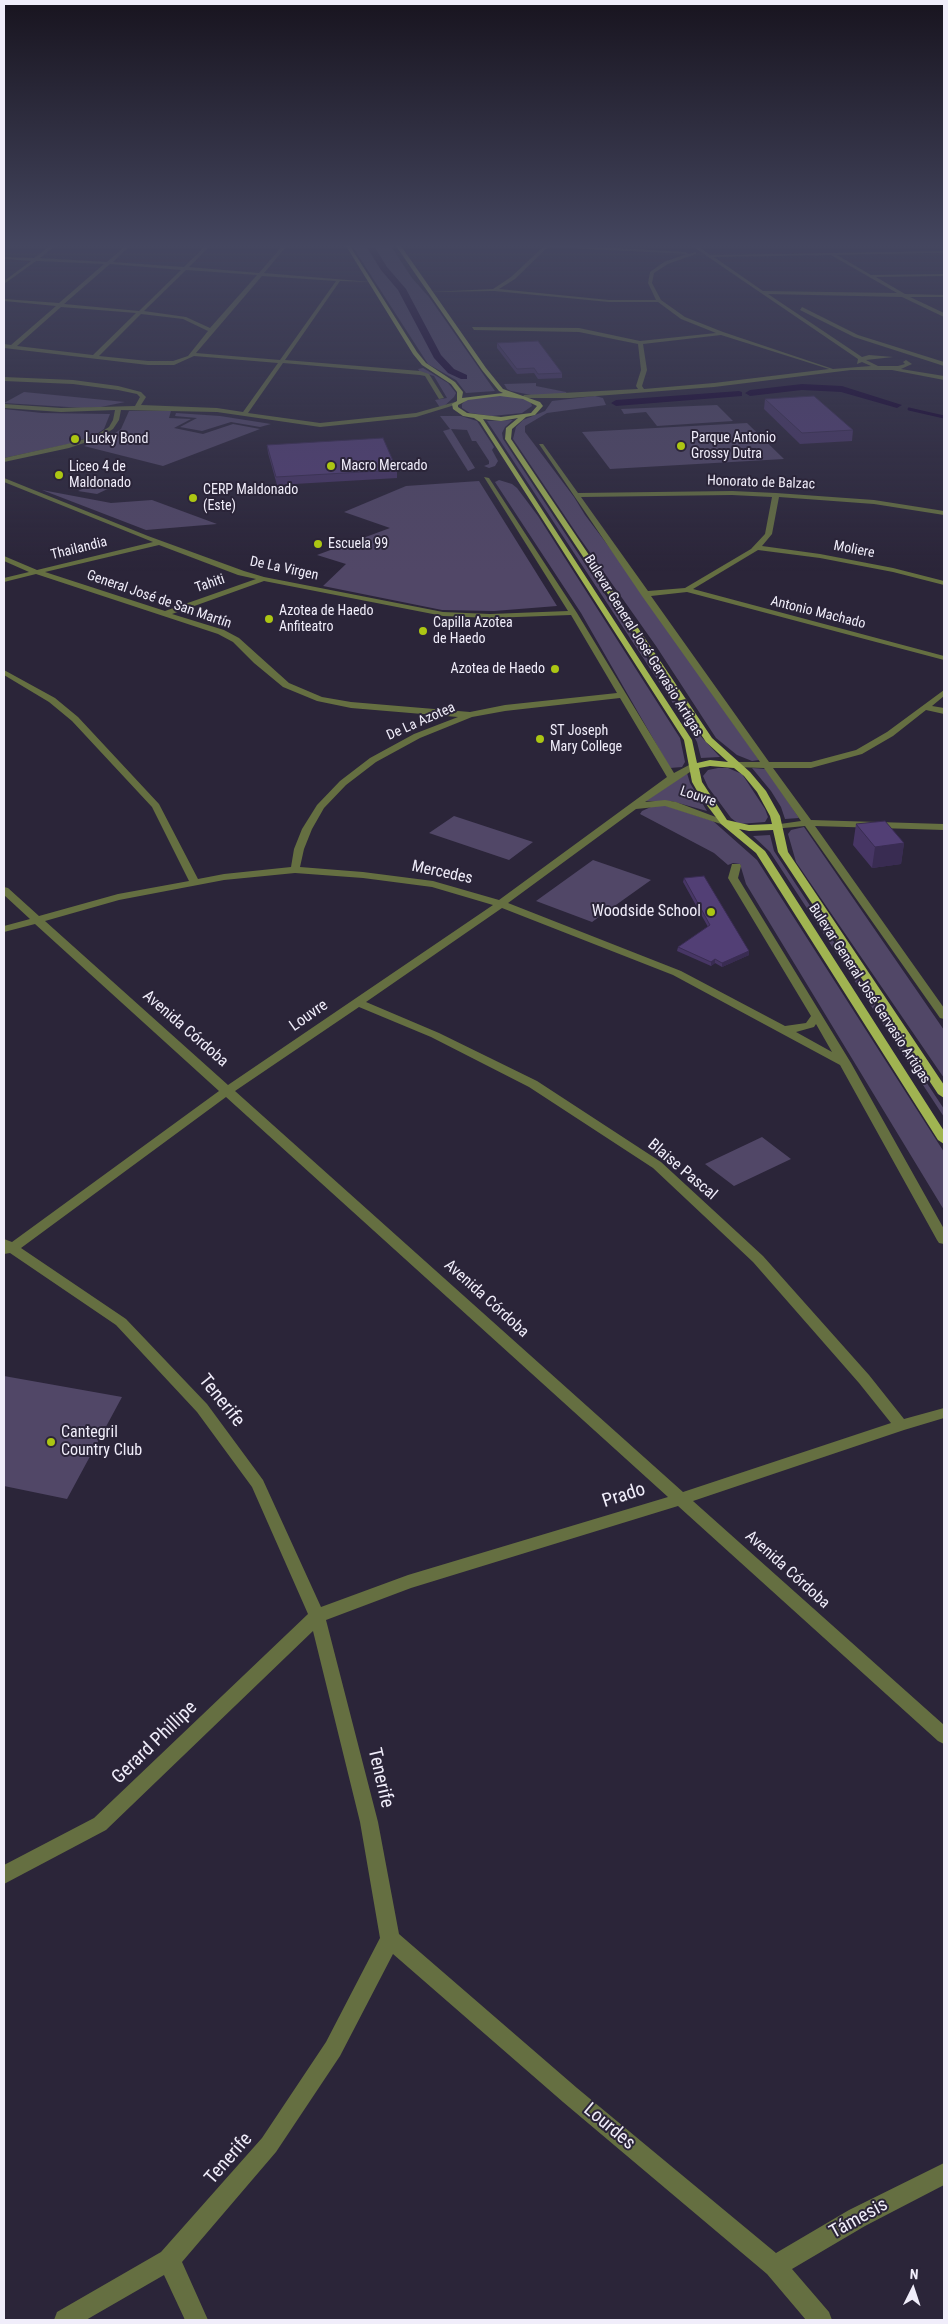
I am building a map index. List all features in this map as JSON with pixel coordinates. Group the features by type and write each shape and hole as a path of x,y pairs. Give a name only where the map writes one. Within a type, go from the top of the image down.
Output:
{"main road":[{"path":"416,354 424,364 453,383 460,392 455,408 465,415 476,418 501,419 533,414 540,406 524,396 512,394 488,394 457,402"},
{"path":"474,354 501,390 512,394"},
{"name":"Bulevar General José Gervasio Artigas","path":"524,416 509,428 508,439 709,740 747,774 769,803 775,816 776,827 784,852 944,1094"},
{"name":"Bulevar General José Gervasio Artigas","path":"476,418 482,421 688,740 697,782 705,796 724,822 750,841 760,851 944,1140"},
{"path":"694,766 710,763 737,765"},
{"path":"724,822 749,828 776,827"}],"street":[{"path":"73,354 162,364 179,362 193,354"},
{"path":"199,354 425,374 441,398"},
{"path":"246,412 286,354"},
{"path":"643,354 644,370 639,386 643,390"},
{"path":"786,354 836,370"},
{"path":"855,354 875,366 944,378"},
{"path":"883,354 914,364"},
{"path":"914,354 944,364"},
{"path":"851,368 862,359 878,356 890,357"},
{"path":"524,396 570,396 746,382 851,368 887,369 906,366 909,364 906,362"},
{"path":"931,368 944,372"},
{"path":"4,380 73,382 118,388 139,393 142,397 136,408"},
{"path":"540,406 548,401 570,396"},
{"path":"416,415 457,402"},
{"path":"4,406 61,410 136,408 246,412 320,425 416,415 465,415"},
{"path":"4,460 70,446 97,437 111,428 116,420 118,409"},
{"name":"Bulevar General José Gervasio Artigas","path":"541,445 944,1016"},
{"path":"486,478 574,613 672,778"},
{"name":"De La Virgen","path":"4,480 241,573 264,579 443,614 490,616 574,613"},
{"name":"Honorato de Balzac","path":"576,495 732,493 776,495 874,502 944,513"},
{"path":"645,594 686,590 757,548 768,534 776,495"},
{"name":"Thailandia","path":"4,580 160,542"},
{"name":"Moliere","path":"757,548 838,560 944,582"},
{"name":"General José de San Martín","path":"4,558 36,572 212,629 236,640 257,661 286,684 320,699 351,705 470,715"},
{"name":"Tahiti","path":"164,614 264,579"},
{"name":"Antonio Machado","path":"686,590 944,658"},
{"path":"4,672 52,700 75,719 156,806 195,882"},
{"name":"De La Azotea","path":"295,870 299,849 307,829 320,807 343,783 373,760 417,736 470,715 513,707 621,695"},
{"path":"737,765 811,764 859,752 890,734 942,695"},
{"path":"925,707 944,711"},
{"name":"Louvre","path":"7,1247 228,1090 259,1071 501,904 672,778 694,766"},
{"name":"Louvre","path":"632,807 652,804 676,805 724,822"},
{"path":"776,827 808,823 944,827"},
{"path":"736,866 733,878 845,1063 944,1240"},
{"name":"Mercedes","path":"4,929 118,897 224,877 295,870 364,875 433,884 501,904 677,973 845,1063"},
{"name":"Avenida Córdoba","path":"4,890 944,1736"},
{"name":"Blaise Pascal","path":"357,1002 435,1035 533,1084 657,1165 758,1259 864,1379 901,1425"},
{"path":"782,1030 802,1028 810,1025 816,1016"},
{"name":"Tenerife","path":"7,1247 121,1322 202,1408 258,1484 317,1616 369,1822 390,1939 333,2049 269,2145 170,2260 66,2320"},
{"name":"Prado","path":"317,1616 408,1582 527,1548 901,1425 944,1413"},
{"name":"Gerard Phillipe","path":"4,1875 100,1824 317,1616"},
{"name":"Lourdes","path":"390,1939 570,2095 775,2266 821,2320"},
{"name":"Támesis","path":"775,2266 857,2218 944,2174"},
{"path":"170,2260 197,2320"}],"shaded area":[{"path":"422,354 469,354 495,391 466,393 456,380 428,364"},
{"path":"423,368 448,383 456,393 441,409 435,400 447,398 434,376 420,372 418,369"},
{"path":"536,383 536,386 566,392 567,395 536,396 511,391 504,384"},
{"path":"24,392 125,402 84,408 4,403"},
{"path":"485,396 510,396 525,399 532,406 522,413 492,416 470,413 462,408 462,404 466,400"},
{"path":"595,396 603,398 606,405 547,413 525,426 525,432 622,564 759,760 752,761 737,755 716,738 656,646 513,439 516,427 523,420 545,411 552,401"},
{"path":"717,405 733,421 657,426 646,412 624,414 621,409"},
{"path":"4,409 42,413 110,414 104,429 95,435 69,444 4,458"},
{"path":"129,411 171,411 169,418 191,419 174,428 203,434 233,424 260,429 163,466 84,446 111,436 121,429"},
{"path":"176,413 220,416 271,424 260,427 231,422 202,431 180,427 197,418 175,416"},
{"path":"440,416 461,416 477,421 494,447 492,450 498,461 495,466 489,468 484,466 489,464 489,461 476,441 472,441 467,430 451,429 475,468 468,471 443,431 450,429"},
{"path":"513,420 505,427 502,433 503,439 693,728 720,757 701,758 697,742 690,729 487,421"},
{"name":"Parque Antonio Grossy Dutra","path":"747,423 784,459 610,469 582,432"},
{"path":"499,480 512,484 517,488 538,516 680,738 685,762 682,767 670,768 581,613 495,482"},
{"path":"99,481 118,484 97,494 78,491"},
{"path":"479,481 557,606 494,611 442,610 323,586 346,564 317,555 390,528 344,512 406,486"},
{"path":"42,490 111,503 152,500 217,524 146,530"},
{"path":"728,768 742,774 765,809 768,817 765,822 739,824 731,818 708,787 703,776 708,770"},
{"path":"752,768 766,769 799,818 785,819 781,807 771,791"},
{"path":"687,773 690,783 707,811 671,801 645,801"},
{"path":"653,806 667,806 713,821 757,860 944,1152 944,1210 746,884 740,864 733,863 728,865 714,853 640,814 642,811"},
{"path":"454,816 533,842 509,860 429,833"},
{"path":"804,827 944,1030 944,1078 796,862 788,834 791,830"},
{"path":"770,835 774,851 944,1109 944,1117 770,852 753,836"},
{"path":"593,860 651,880 592,922 536,901"},
{"path":"762,1137 791,1159 734,1186 705,1164"},
{"name":"Cantegril Country Club","path":"4,1376 122,1397 67,1499 4,1486"}],"building":[{"path":"506,354 548,354 562,373 538,374 534,368 517,369"},
{"path":"814,396 853,430 802,433 765,399"},
{"name":"Macro Mercado","path":"383,438 397,470 276,477 267,445"},
{"path":"885,821 904,843 875,847 856,824"},
{"name":"Woodside School","path":"704,876 749,951 722,963 715,959 711,962 678,947 710,925 684,878"}],"waterway":[{"path":"436,354 451,371 464,377"},
{"path":"750,393 802,387 842,389 897,405"},
{"path":"616,403 739,394"},
{"path":"909,409 944,417"}],"place":[{"name":"Lucky Bond","path":"75,439"},
{"name":"Parque Antonio Grossy Dutra","path":"681,446"},
{"name":"Macro Mercado","path":"331,466"},
{"name":"Liceo 4 de Maldonado","path":"59,475"},
{"name":"CERP Maldonado (Este)","path":"193,498"},
{"name":"Escuela 99","path":"318,544"},
{"name":"Azotea de Haedo Anfiteatro","path":"269,619"},
{"name":"Capilla Azotea de Haedo","path":"423,631"},
{"name":"Azotea de Haedo","path":"555,669"},
{"name":"ST Joseph Mary College","path":"540,739"},
{"name":"Woodside School","path":"711,912"},
{"name":"Cantegril Country Club","path":"51,1442"}]}
